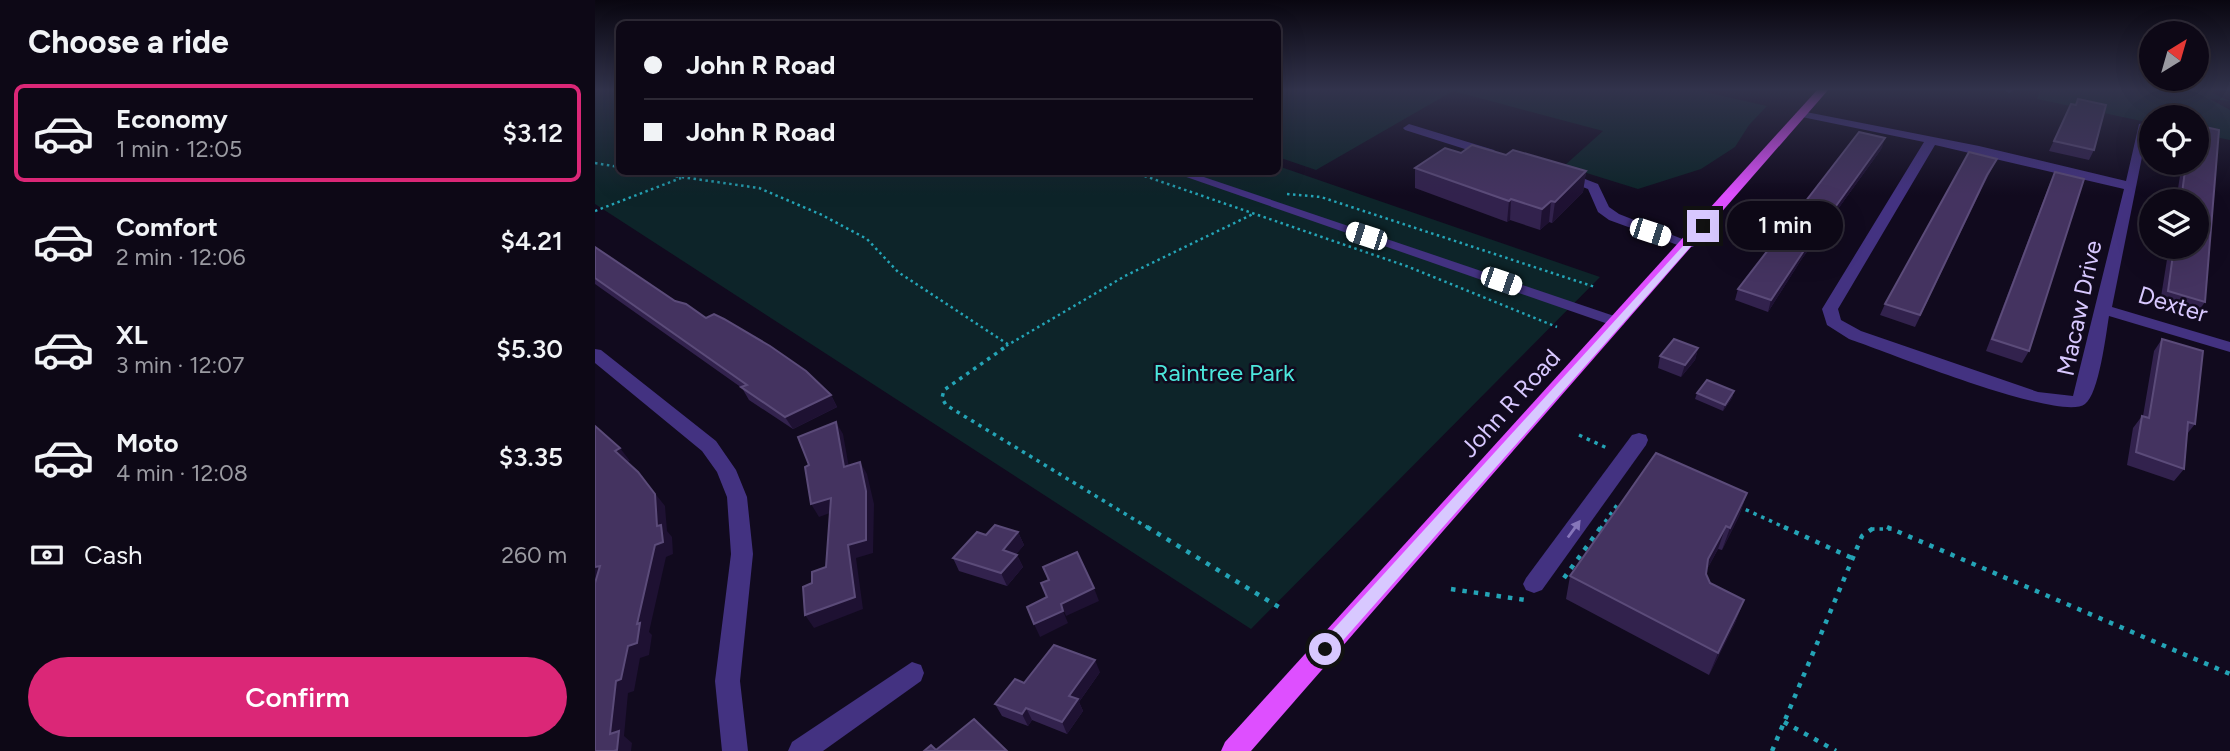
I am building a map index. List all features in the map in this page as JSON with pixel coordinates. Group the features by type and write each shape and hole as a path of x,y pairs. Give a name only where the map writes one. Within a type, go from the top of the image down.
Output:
{"main road":[{"name":"John R Road","path":"1234,751 1792,124"}],"street":[{"path":"1849,124 2129,186"},
{"path":"1409,128 1503,157"},
{"name":"Macaw Drive","path":"1931,141 1830,309 1829,315 1841,329 2036,397 2070,403 2079,400 2084,393 2139,147"},
{"path":"1550,171 1589,184 1597,193 1604,209 1619,220 1688,244"},
{"path":"1187,175 1617,322"},
{"name":"Dexter","path":"2102,309 2230,346"},
{"path":"595,354 709,446 723,461 738,495 743,537 727,676 735,751"},
{"path":"1534,584 1633,448"},
{"path":"801,751 912,673"}],"path":[{"path":"595,163 616,166"},
{"path":"664,175 759,188 823,215 867,239 908,279 1009,345"},
{"path":"1142,175 1409,267 1557,327"},
{"path":"595,211 683,178"},
{"path":"1283,193 1321,197 1595,287"},
{"path":"1254,214 1125,276 1009,345 944,390 942,398 946,405 1283,609"},
{"path":"1579,435 1633,448"},
{"path":"1731,503 1853,558"},
{"path":"1772,751 1868,528 1890,527 2230,674"},
{"path":"1784,722 1836,751"}],"green space":[{"name":"Raintree Park","path":"595,124 616,124 616,175 1281,175 1281,167 1600,277 1251,629 595,204"},
{"path":"1281,124 1396,124 1316,170 1281,158"},
{"path":"1577,124 1750,124 1735,147 1701,169 1638,189 1564,166 1603,131"},
{"path":"2209,124 2230,124 2230,140 2209,136"}],"building":[{"path":"2062,124 2101,124 2094,150 2054,141"},
{"path":"2209,128 2219,130 2209,253 2209,189 2183,189 2184,175 2209,175"},
{"path":"1859,132 1885,138 1771,300 1738,289"},
{"path":"1472,145 1506,155 1513,150 1586,171 1555,202 1551,201 1542,209 1511,199 1509,201 1415,168 1445,148 1461,153"},
{"path":"1969,152 1997,159 1920,315 1885,304"},
{"path":"2055,172 2084,179 2029,351 1992,339"},
{"path":"595,247 675,301 686,304 706,318 714,314 770,346 806,371 831,395 785,417 741,387 747,385 595,278"},
{"path":"2172,259 2208,259 2205,302 2168,291"},
{"path":"1674,339 1698,348 1685,365 1660,356"},
{"path":"2162,339 2203,351 2195,424 2188,422 2184,469 2136,452 2142,416 2149,418"},
{"path":"1707,380 1734,391 1725,405 1697,393"},
{"path":"836,422 844,467 860,462 866,491 866,540 848,545 855,597 805,615 803,587 812,583 812,572 826,567 831,498 811,504 805,467 809,465 798,437"},
{"path":"595,426 620,448 615,451 638,472 655,494 657,526 661,525 663,542 655,545 637,624 640,623 637,643 628,646 621,679 616,681 610,734 619,731 617,750 614,751 595,751 595,583 600,566 595,567"},
{"path":"1656,453 1747,493 1730,528 1726,526 1708,559 1706,574 1710,583 1744,600 1718,653 1570,576"},
{"path":"995,525 1018,532 1003,550 1017,555 1001,573 953,558 977,532 986,535"},
{"path":"1077,552 1094,588 1061,604 1063,611 1034,624 1027,607 1047,597 1041,583 1049,580 1043,567"},
{"path":"1054,645 1095,660 1069,696 1078,699 1062,722 1026,708 1022,714 995,704 1015,679 1024,683"},
{"path":"974,719 1007,751 924,751 931,745 936,750"}],"route":[{"path":"1325,649 1703,226"}]}
